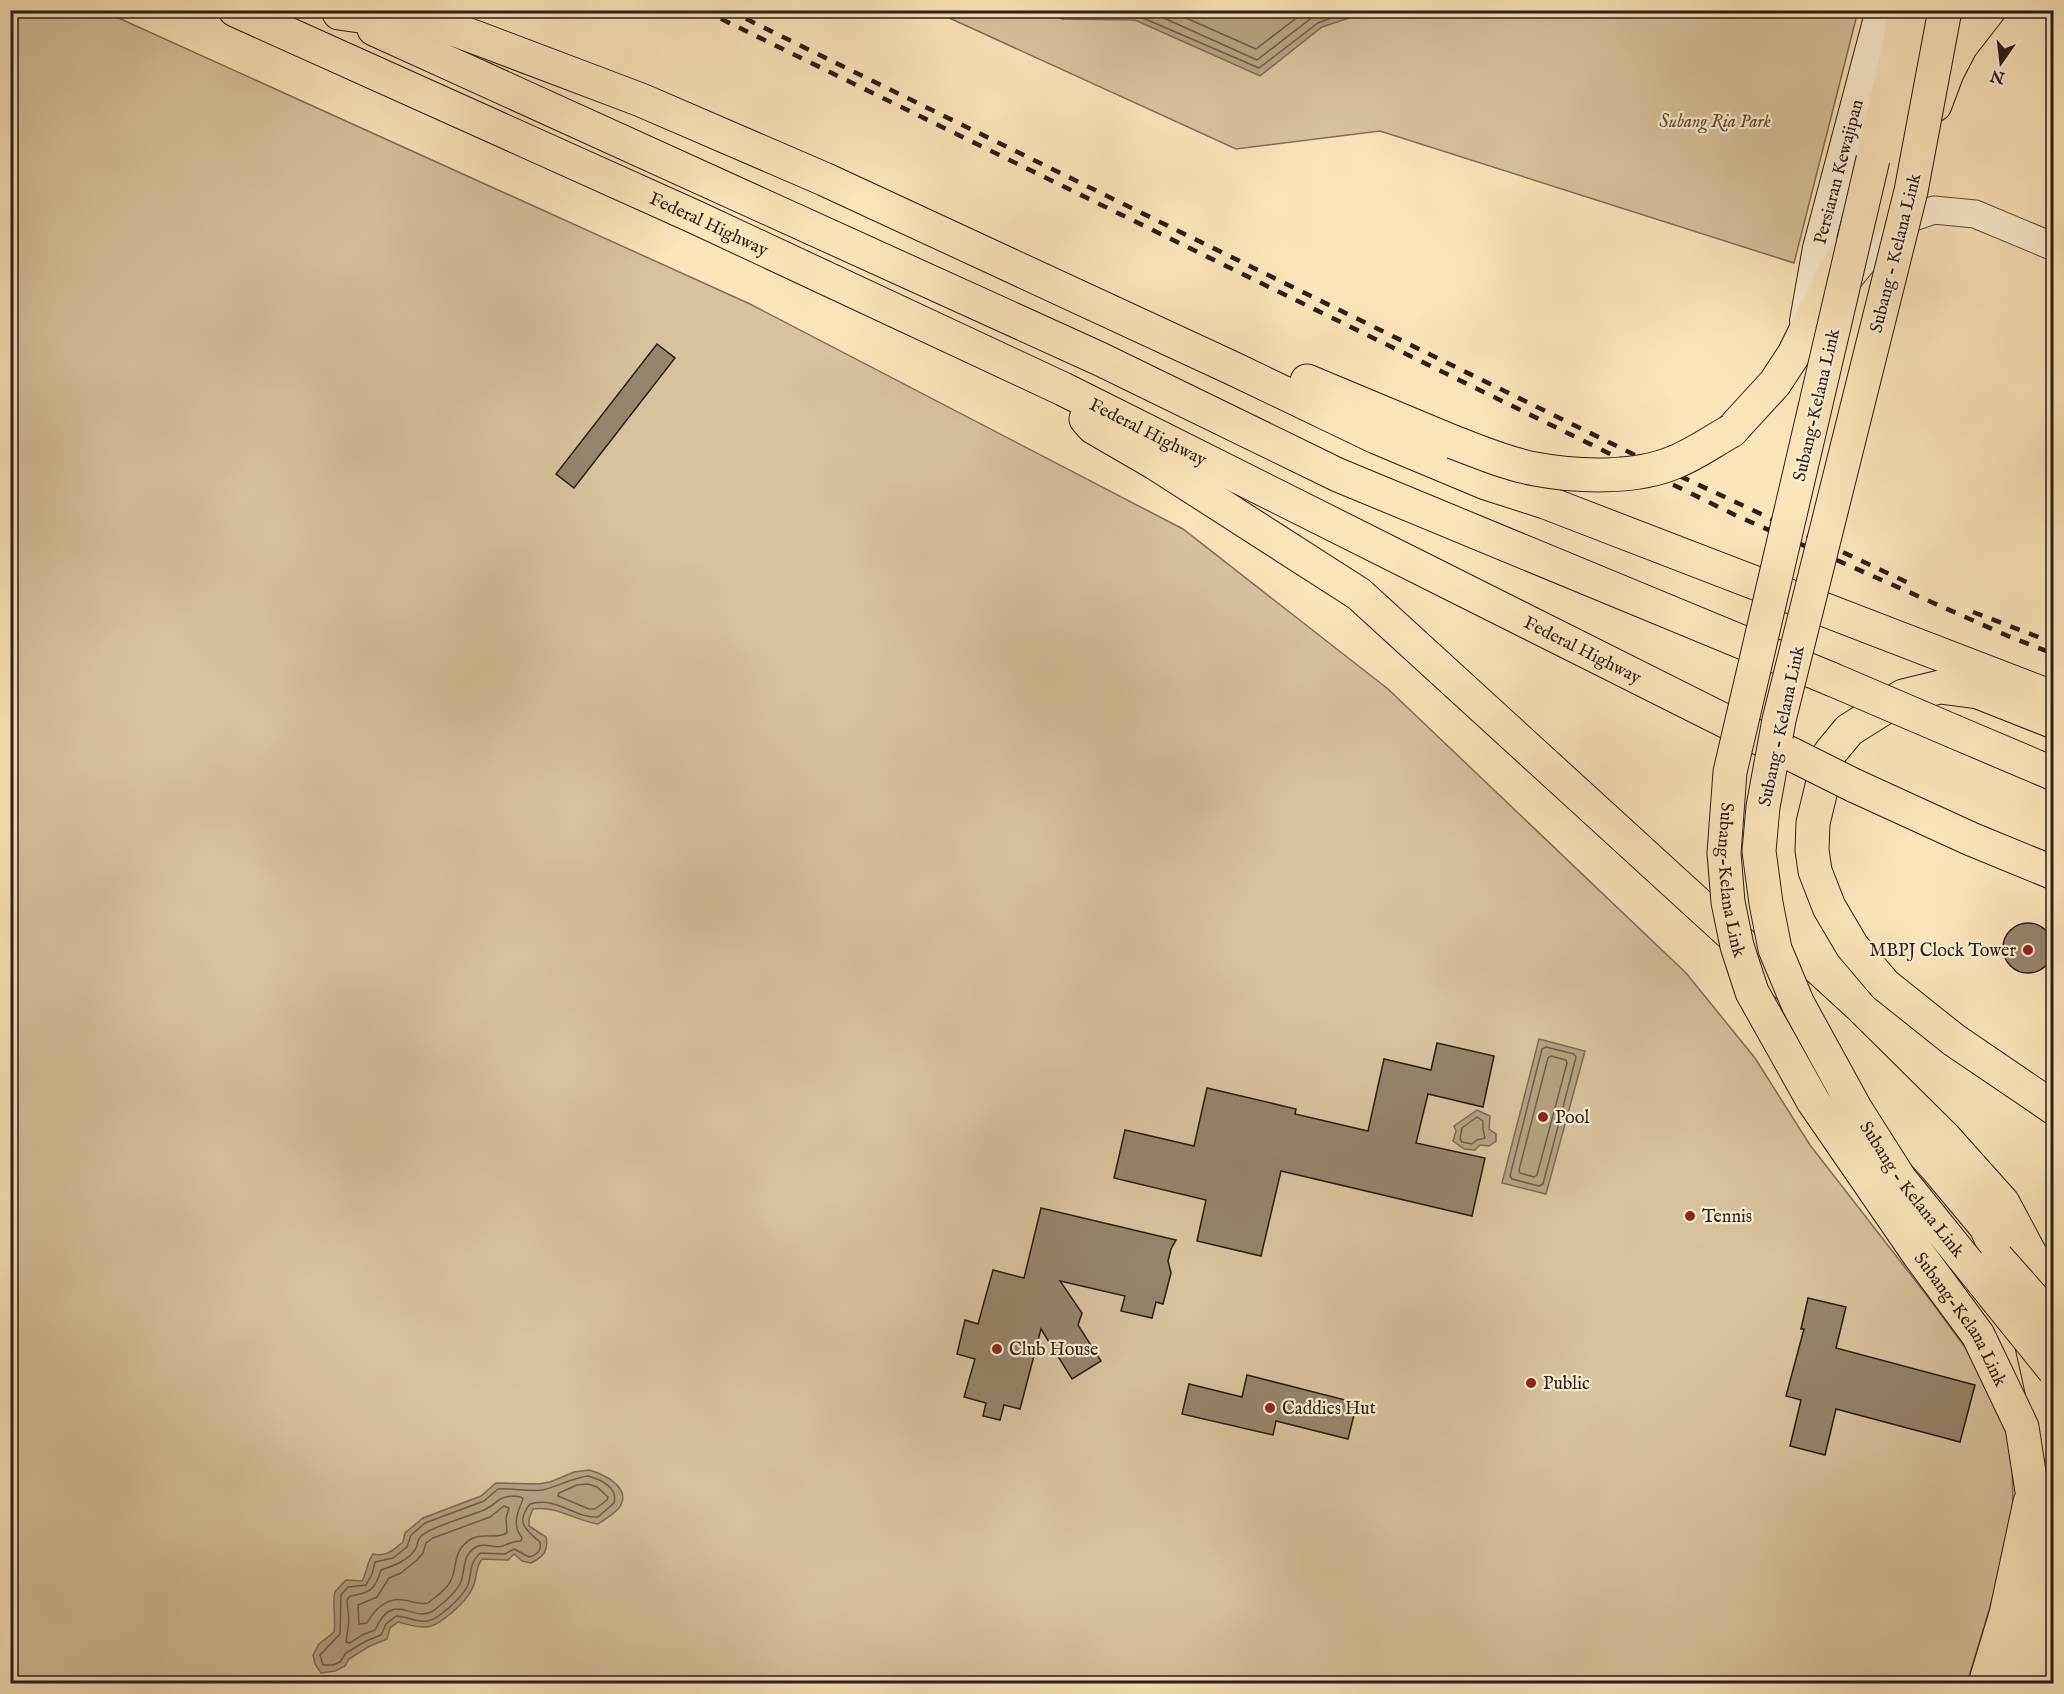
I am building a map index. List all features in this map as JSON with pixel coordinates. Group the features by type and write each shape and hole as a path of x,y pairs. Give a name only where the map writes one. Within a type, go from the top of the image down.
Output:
{"main road":[{"name":"Federal Highway","path":"235,10 695,217 1063,389 1853,785 1971,839 2054,873"},
{"name":"Persiaran Kewajipan","path":"1803,336 1818,248 1881,10"},
{"name":"Subang-Kelana Link","path":"1907,10 1730,772 1724,853 1728,902 1752,992 1814,1101 1919,1255 1978,1335 2022,1426 2032,1491 2006,1614 1984,1683"},
{"path":"1232,368 1288,373 1453,442 1535,469 1612,474 1645,472 1676,462 1731,430 1774,382 1794,354 1837,267 1869,218 1891,176 1931,10"},
{"name":"Subang - Kelana Link","path":"1945,10 1911,191 1779,720 1763,807 1759,850 1775,949 1803,1015 1855,1108 1900,1179 2054,1370"},
{"path":"1911,191 1934,107 1947,73 1961,46 1989,10"},
{"path":"337,12 456,30 640,100 824,179 1387,442 1486,483 1606,526 2054,698"},
{"path":"337,12 1089,354 1338,476 2054,774"},
{"path":"1063,389 1093,427 1155,463 1359,594 1837,1031 1945,1138 2003,1203 2035,1263 2054,1316"},
{"path":"2054,722 1978,692 1940,687 1903,696 1849,730 1830,753 1813,823 1812,850 1815,871 1829,907 1852,946 1885,985 1954,1040 2054,1108"},
{"path":"1837,1031 1877,1103 1935,1166 1986,1227 2025,1317 2046,1420 2048,1468 2042,1527 2003,1683"},
{"path":"1855,1108 1904,1154 2054,1322"},
{"path":"2034,1683 2054,1591"},
{"path":"2047,1683 2054,1665"}],"street":[{"path":"1803,336 1862,263 1902,221 1934,210 1975,214 2054,247"}],"green space":[{"path":"11,11 103,11 750,304 1183,529 1388,689 1686,973 1755,1058 1810,1145 1981,1369 2002,1411 2012,1456 2013,1511 2003,1564 1967,1683 11,1684"},
{"name":"Subang Ria Park","path":"934,11 1858,11 1794,263 1380,131 1236,149"}],"water":[{"path":"1047,11 1370,11 1322,27 1260,76 1135,20 1062,19"},
{"name":"Pool","path":"1539,1039 1585,1051 1546,1194 1502,1183"},
{"path":"1477,1110 1490,1116 1489,1129 1496,1134 1496,1141 1489,1146 1480,1145 1475,1150 1464,1149 1453,1141 1456,1131 1454,1126"},
{"path":"589,1470 614,1482 622,1492 621,1505 611,1516 598,1524 550,1509 533,1509 529,1526 546,1537 547,1542 546,1550 539,1558 531,1563 522,1561 514,1554 508,1560 482,1559 469,1594 459,1606 438,1623 426,1627 398,1622 390,1628 387,1639 349,1659 345,1666 335,1671 321,1673 315,1664 313,1655 319,1644 334,1632 335,1592 346,1580 362,1581 373,1554 382,1555 389,1552 403,1542 405,1533 423,1518 481,1496 496,1483 538,1484 550,1482 574,1472"}],"building":[{"path":"657,344 675,358 574,488 556,474"},
{"name":"MBPJ Clock Tower","path":"2023,923 2033,923 2046,930 2053,943 2053,953 2046,966 2033,973 2023,973 2014,969 2007,962 2003,953 2003,943 2007,934 2014,927"},
{"path":"1437,1043 1494,1056 1483,1107 1428,1094 1416,1143 1485,1158 1472,1216 1281,1171 1261,1256 1197,1241 1206,1200 1114,1178 1125,1130 1194,1146 1207,1088 1296,1109 1295,1114 1368,1131 1384,1059 1431,1070"},
{"path":"1041,1208 1176,1240 1168,1261 1171,1273 1163,1304 1156,1302 1152,1318 1121,1311 1125,1296 1060,1281 1082,1313 1078,1325 1101,1361 1072,1379 1041,1329 1020,1409 1004,1405 1000,1420 983,1416 986,1403 964,1397 975,1359 957,1354 965,1320 978,1324 993,1270 1024,1278"},
{"path":"1808,1298 1846,1307 1836,1348 1975,1385 1960,1442 1836,1409 1825,1455 1790,1446 1801,1400 1786,1396 1804,1329 1801,1329"},
{"name":"Caddies Hut","path":"1247,1375 1357,1403 1348,1439 1276,1421 1273,1435 1182,1414 1189,1384 1242,1397"}],"railway":[{"path":"703,10 1735,515 2008,636 2054,654"},
{"path":"728,10 1639,457 1913,585"},
{"path":"1973,612 2054,643"}],"place":[{"name":"MBPJ Clock Tower","path":"2028,950"},
{"name":"Pool","path":"1543,1117"},
{"name":"Tennis","path":"1690,1216"},
{"name":"Club House","path":"997,1349"},
{"name":"Public","path":"1531,1383"},
{"name":"Caddies Hut","path":"1270,1408"}]}
